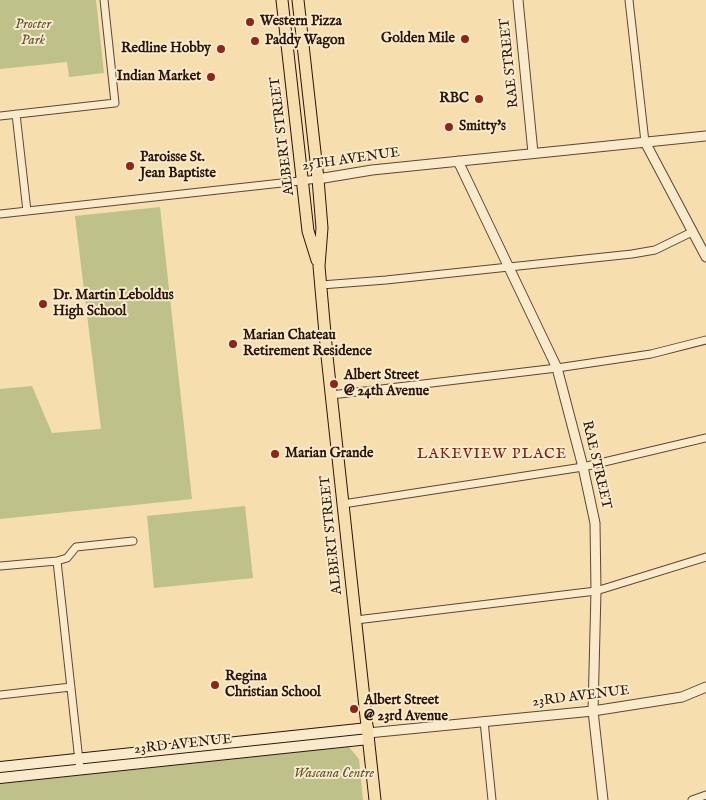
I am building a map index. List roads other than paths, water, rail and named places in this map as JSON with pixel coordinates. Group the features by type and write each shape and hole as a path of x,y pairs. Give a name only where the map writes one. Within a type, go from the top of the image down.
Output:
{"main road":[{"name":"ALBERT STREET","path":"282,0 304,180 308,231 319,266"},
{"name":"ALBERT STREET","path":"298,0 318,178 322,228 319,266 331,395 375,800"},
{"name":"23RD AVENUE","path":"0,767 368,733"},
{"name":"23RD AVENUE","path":"0,778 80,770 368,733"}],"street":[{"path":"0,116 115,103 104,0"},
{"name":"RAE STREET","path":"518,0 533,153"},
{"path":"629,0 645,142 706,257"},
{"path":"16,114 26,211"},
{"name":"25TH AVENUE","path":"0,214 304,180 372,170 706,136"},
{"name":"RAE STREET","path":"458,161 557,368 584,467 595,523 596,591 593,711 602,800"},
{"path":"321,285 386,280 655,250 692,232"},
{"path":"331,395 557,368 651,354 706,340"},
{"path":"343,504 584,467 706,438"},
{"path":"0,566 57,561 67,558 76,547 133,541"},
{"path":"356,620 596,591 706,557"},
{"path":"57,561 80,770"},
{"path":"0,695 71,687"},
{"name":"23RD AVENUE","path":"368,733 593,711 682,697 706,687"},
{"path":"484,721 492,800"},
{"path":"692,800 706,794"}],"place":[{"name":"Western Pizza","path":"250,22"},
{"name":"Golden Mile","path":"465,39"},
{"name":"Paddy Wagon","path":"255,41"},
{"name":"Redline Hobby","path":"221,49"},
{"name":"Indian Market","path":"211,77"},
{"name":"RBC","path":"479,99"},
{"name":"Smitty's","path":"449,127"},
{"name":"Paroisse St. Jean Baptiste","path":"130,166"},
{"name":"Dr. Martin Leboldus High School","path":"43,304"},
{"name":"Marian Chateau Retirement Residence","path":"233,344"},
{"name":"Albert Street @ 24th Avenue","path":"334,384"},
{"name":"Marian Grande","path":"275,454"},
{"name":"Regina Christian School","path":"215,685"},
{"name":"Albert Street @ 23rd Avenue","path":"354,709"}],"district":[{"name":"LAKEVIEW PLACE","path":"492,455"}],"park label":[{"name":"Procter Park","path":"33,33"},
{"name":"Wascana Centre","path":"334,774"}]}
